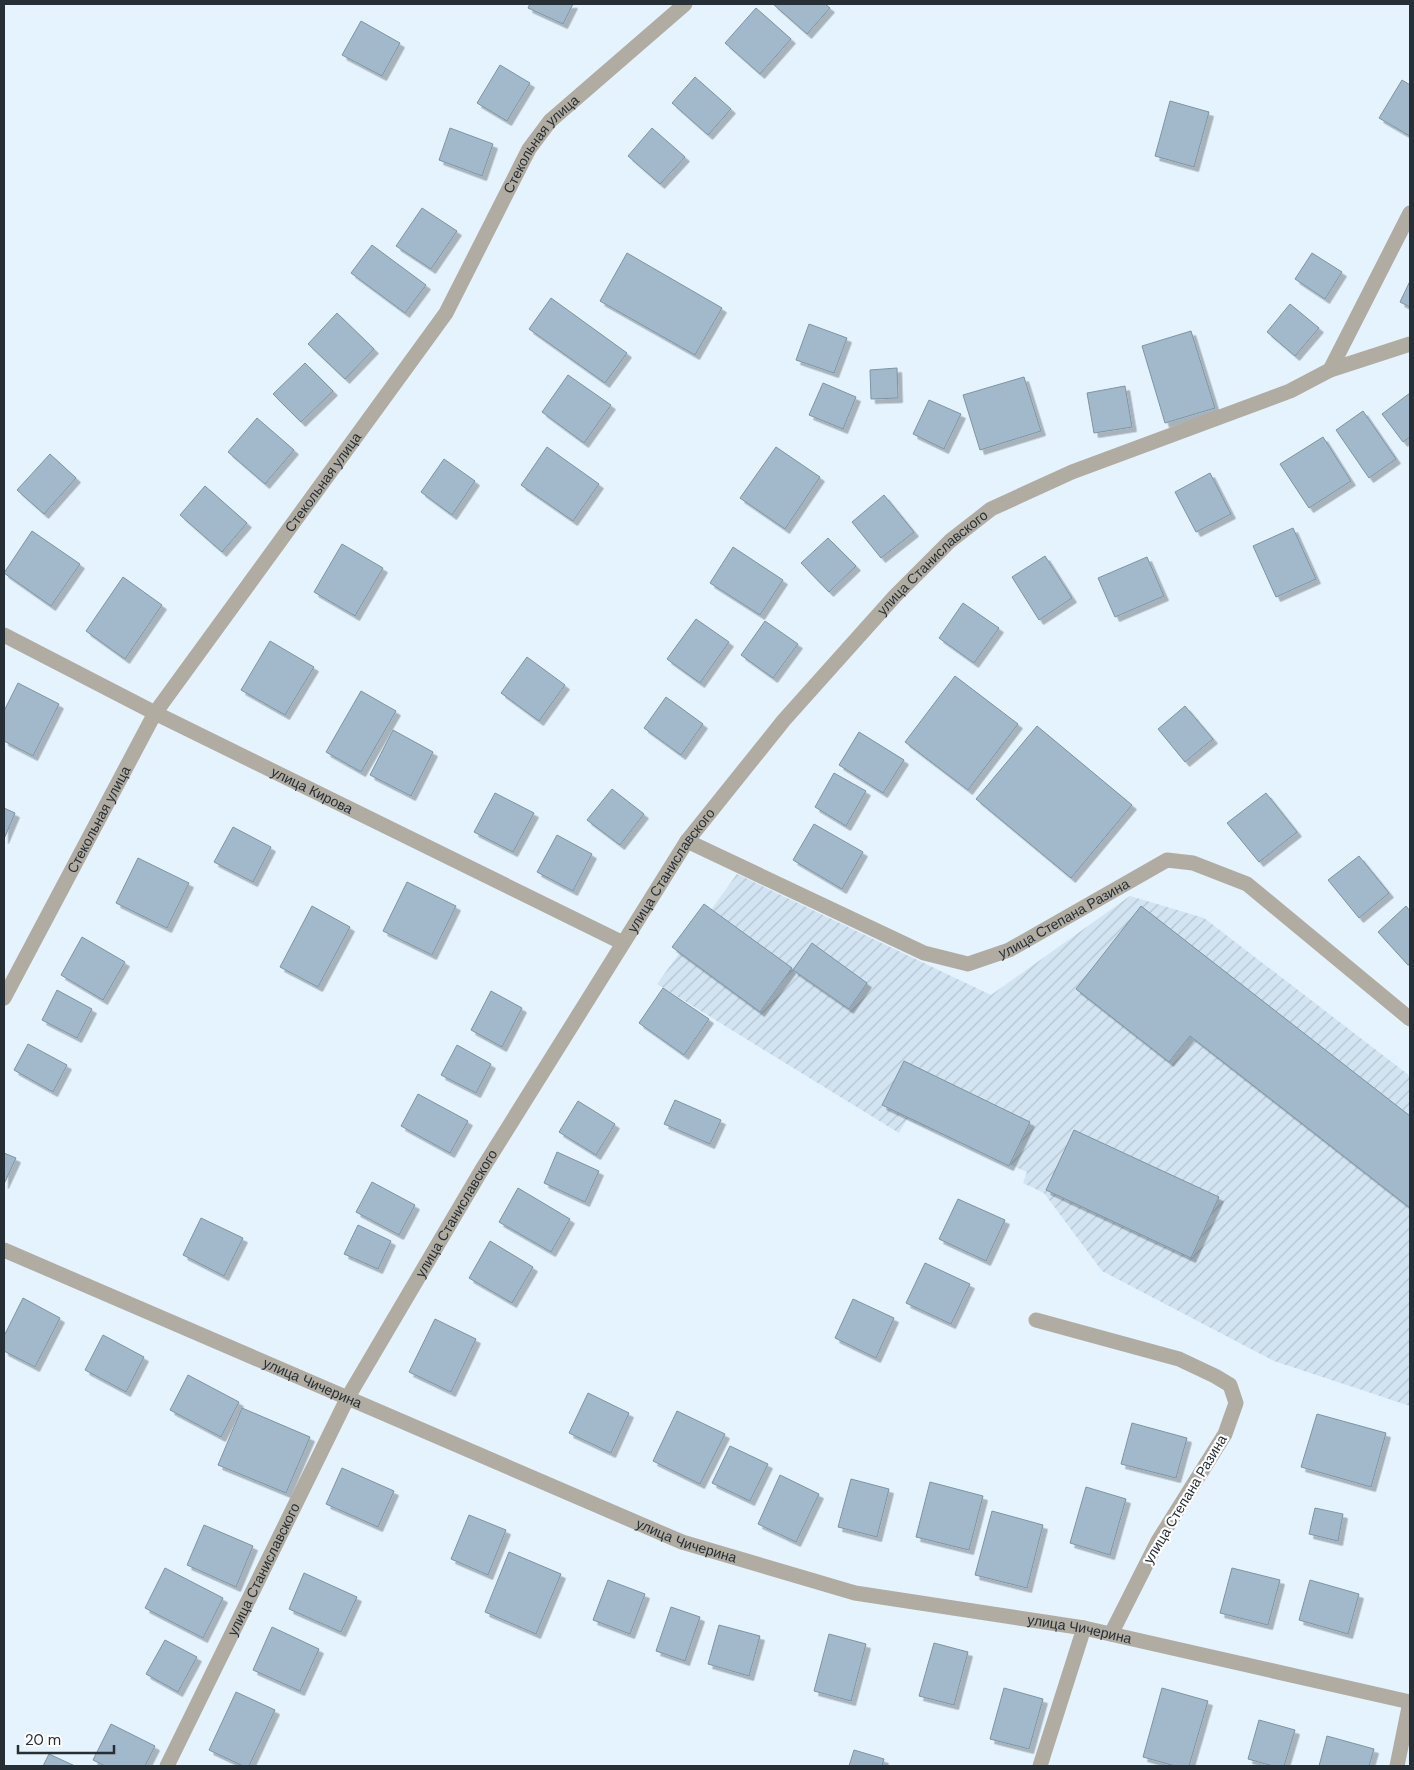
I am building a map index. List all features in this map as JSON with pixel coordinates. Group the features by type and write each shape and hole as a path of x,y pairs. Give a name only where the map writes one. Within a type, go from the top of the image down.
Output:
{"street":[{"name":"Стекольная улица","path":"4,998 155,713 446,313 529,149 550,121 685,4"},
{"path":"1330,370 1410,213"},
{"name":"улица Станиславского","path":"167,1766 348,1397 481,1171 687,841 784,720 896,596 950,541 991,509 1072,472 1290,391 1330,370 1410,344"},
{"name":"улица Кирова","path":"4,634 155,713 623,943"},
{"name":"улица Степана Разина","path":"687,841 924,953 968,964 1009,950 1168,860 1193,863 1247,884 1410,1018"},
{"name":"улица Чичерина","path":"4,1250 682,1542 855,1593 1084,1628 1410,1702 1397,1766"},
{"name":"улица Степана Разина","path":"1036,1320 1179,1359 1230,1385 1236,1403 1225,1434 1158,1541 1111,1634"},
{"path":"1040,1766 1084,1628"}],"shaded area":[{"path":"737,874 991,995 1130,896 1204,918 1410,1076 1410,1406 1274,1361 1102,1271 1044,1193 1023,1183 1027,1172 907,1119 899,1133 657,984"}],"building":[{"path":"530,4 573,4 563,24 528,8"},
{"path":"773,4 825,4 830,8 807,34"},
{"path":"756,8 791,39 760,74 725,43"},
{"path":"361,21 400,43 382,76 342,55"},
{"path":"500,65 530,83 507,121 477,103"},
{"path":"695,77 731,109 708,135 672,103"},
{"path":"1402,80 1410,85 1410,136 1379,118"},
{"path":"1170,101 1209,112 1194,167 1155,156"},
{"path":"450,128 493,144 482,176 439,160"},
{"path":"652,128 685,157 660,184 628,156"},
{"path":"422,208 457,231 431,269 396,246"},
{"path":"372,245 426,285 405,313 351,273"},
{"path":"627,253 722,308 695,355 600,301"},
{"path":"1312,253 1342,272 1325,299 1295,279"},
{"path":"1410,281 1410,307 1400,302"},
{"path":"551,298 627,353 605,383 529,329"},
{"path":"1290,304 1319,328 1295,356 1267,332"},
{"path":"337,313 374,349 345,379 308,344"},
{"path":"809,324 847,338 834,373 796,360"},
{"path":"1191,331 1215,408 1165,423 1142,346"},
{"path":"305,363 333,391 301,422 273,394"},
{"path":"897,368 898,398 871,399 870,370"},
{"path":"568,375 611,405 584,443 542,412"},
{"path":"1024,377 1041,431 980,450 963,395"},
{"path":"823,383 856,397 843,429 809,415"},
{"path":"1125,386 1132,427 1094,433 1087,393"},
{"path":"1410,393 1410,437 1403,442 1382,414"},
{"path":"929,400 961,414 944,449 913,434"},
{"path":"1363,411 1396,459 1369,478 1336,430"},
{"path":"257,418 294,450 265,484 228,452"},
{"path":"1323,437 1351,481 1309,508 1280,464"},
{"path":"547,447 599,484 573,521 521,485"},
{"path":"776,447 820,477 785,529 740,498"},
{"path":"50,454 76,478 44,514 17,490"},
{"path":"444,459 475,481 452,515 421,492"},
{"path":"1210,473 1231,514 1196,532 1175,492"},
{"path":"205,486 247,523 222,552 180,515"},
{"path":"884,495 914,532 881,558 852,522"},
{"path":"1293,528 1316,579 1276,597 1253,546"},
{"path":"32,531 80,564 51,606 4,573"},
{"path":"828,538 856,566 829,592 801,563"},
{"path":"342,544 383,568 355,616 314,592"},
{"path":"733,547 783,580 760,615 710,583"},
{"path":"1045,556 1072,598 1039,620 1012,577"},
{"path":"1147,557 1164,596 1115,617 1098,578"},
{"path":"123,577 162,605 125,659 86,631"},
{"path":"963,603 999,628 974,663 939,638"},
{"path":"696,619 729,642 700,683 667,659"},
{"path":"765,621 798,644 773,678 741,655"},
{"path":"270,641 314,667 285,715 241,690"},
{"path":"527,657 565,685 539,721 501,693"},
{"path":"955,676 1018,724 968,790 905,742"},
{"path":"18,683 59,704 33,756 4,741 4,711"},
{"path":"361,691 396,711 361,772 326,752"},
{"path":"666,697 703,724 681,755 644,728"},
{"path":"1185,706 1213,739 1185,762 1158,729"},
{"path":"1037,726 1132,805 1071,878 976,799"},
{"path":"393,730 433,752 411,796 370,775"},
{"path":"859,732 904,760 883,793 839,765"},
{"path":"834,773 866,791 846,826 815,807"},
{"path":"612,789 644,814 620,845 587,820"},
{"path":"495,793 534,813 513,852 474,832"},
{"path":"1266,793 1297,832 1259,862 1227,823"},
{"path":"4,808 15,813 4,839"},
{"path":"814,824 863,852 842,889 793,860"},
{"path":"233,827 271,847 253,882 214,862"},
{"path":"557,835 592,854 573,891 537,872"},
{"path":"1359,856 1389,893 1359,918 1328,880"},
{"path":"138,858 189,883 167,928 116,903"},
{"path":"407,882 456,906 432,955 383,931"},
{"path":"704,904 792,968 760,1012 672,947"},
{"path":"312,906 350,927 318,987 280,967"},
{"path":"1141,906 1410,1116 1410,1208 1190,1036 1169,1062 1076,989"},
{"path":"1406,906 1410,911 1410,963 1408,965 1378,932"},
{"path":"82,937 125,962 103,1000 61,975"},
{"path":"812,943 867,983 849,1009 793,970"},
{"path":"663,988 709,1019 684,1055 639,1023"},
{"path":"57,990 92,1009 77,1038 42,1020"},
{"path":"491,991 522,1008 502,1047 471,1030"},
{"path":"28,1044 67,1065 53,1092 14,1070"},
{"path":"457,1045 491,1064 476,1093 441,1075"},
{"path":"904,1061 1030,1122 1009,1166 882,1105"},
{"path":"418,1094 468,1121 450,1153 401,1126"},
{"path":"675,1100 721,1120 710,1144 664,1124"},
{"path":"578,1101 615,1124 596,1155 559,1132"},
{"path":"1074,1130 1219,1197 1191,1258 1046,1190"},
{"path":"557,1152 599,1171 585,1202 544,1183"},
{"path":"4,1153 16,1158 4,1184"},
{"path":"372,1182 415,1205 399,1235 356,1212"},
{"path":"518,1188 570,1219 551,1252 499,1222"},
{"path":"958,1199 1005,1220 986,1261 939,1239"},
{"path":"201,1218 243,1238 224,1276 183,1255"},
{"path":"358,1225 391,1241 378,1269 344,1254"},
{"path":"490,1241 533,1267 512,1303 469,1278"},
{"path":"925,1263 970,1284 951,1324 906,1303"},
{"path":"23,1298 60,1318 35,1367 4,1351 4,1336"},
{"path":"853,1299 894,1318 876,1358 835,1338"},
{"path":"435,1319 476,1339 451,1392 409,1372"},
{"path":"103,1335 144,1357 126,1392 85,1370"},
{"path":"188,1375 239,1402 221,1437 170,1410"},
{"path":"588,1393 629,1413 611,1453 569,1433"},
{"path":"242,1408 310,1437 286,1493 218,1465"},
{"path":"677,1411 725,1434 700,1484 653,1461"},
{"path":"1317,1414 1386,1433 1371,1487 1301,1467"},
{"path":"1132,1423 1187,1438 1176,1478 1121,1464"},
{"path":"730,1446 768,1464 750,1501 712,1483"},
{"path":"342,1468 394,1491 378,1527 326,1504"},
{"path":"780,1475 819,1494 796,1542 758,1524"},
{"path":"851,1479 889,1489 877,1537 838,1527"},
{"path":"930,1482 983,1496 969,1550 916,1537"},
{"path":"1086,1487 1126,1499 1110,1555 1070,1543"},
{"path":"1315,1508 1343,1514 1338,1541 1309,1534"},
{"path":"992,1511 1043,1525 1027,1588 975,1575"},
{"path":"469,1515 506,1530 488,1575 451,1559"},
{"path":"204,1525 253,1546 236,1587 187,1565"},
{"path":"509,1552 561,1574 536,1634 485,1612"},
{"path":"165,1568 223,1598 203,1638 145,1608"},
{"path":"1232,1568 1280,1580 1268,1625 1220,1613"},
{"path":"304,1573 357,1597 341,1632 289,1609"},
{"path":"608,1580 645,1594 630,1634 593,1620"},
{"path":"1310,1580 1359,1594 1348,1634 1299,1620"},
{"path":"671,1607 700,1617 685,1661 656,1651"},
{"path":"719,1625 760,1636 749,1676 708,1664"},
{"path":"272,1627 319,1649 300,1691 253,1670"},
{"path":"829,1634 866,1644 851,1701 814,1691"},
{"path":"165,1640 197,1657 178,1692 146,1674"},
{"path":"934,1643 968,1652 954,1705 919,1696"},
{"path":"1004,1688 1043,1699 1029,1749 990,1739"},
{"path":"1162,1688 1208,1701 1189,1766 1175,1766 1143,1757"},
{"path":"236,1692 275,1710 249,1766 243,1766 209,1750"},
{"path":"1259,1720 1295,1730 1284,1766 1273,1766 1248,1759"},
{"path":"111,1724 155,1746 145,1766 105,1766 93,1760"},
{"path":"1327,1736 1374,1749 1369,1766 1319,1766"},
{"path":"854,1750 884,1759 882,1766 849,1766"},
{"path":"49,1754 75,1766 43,1766"}]}
